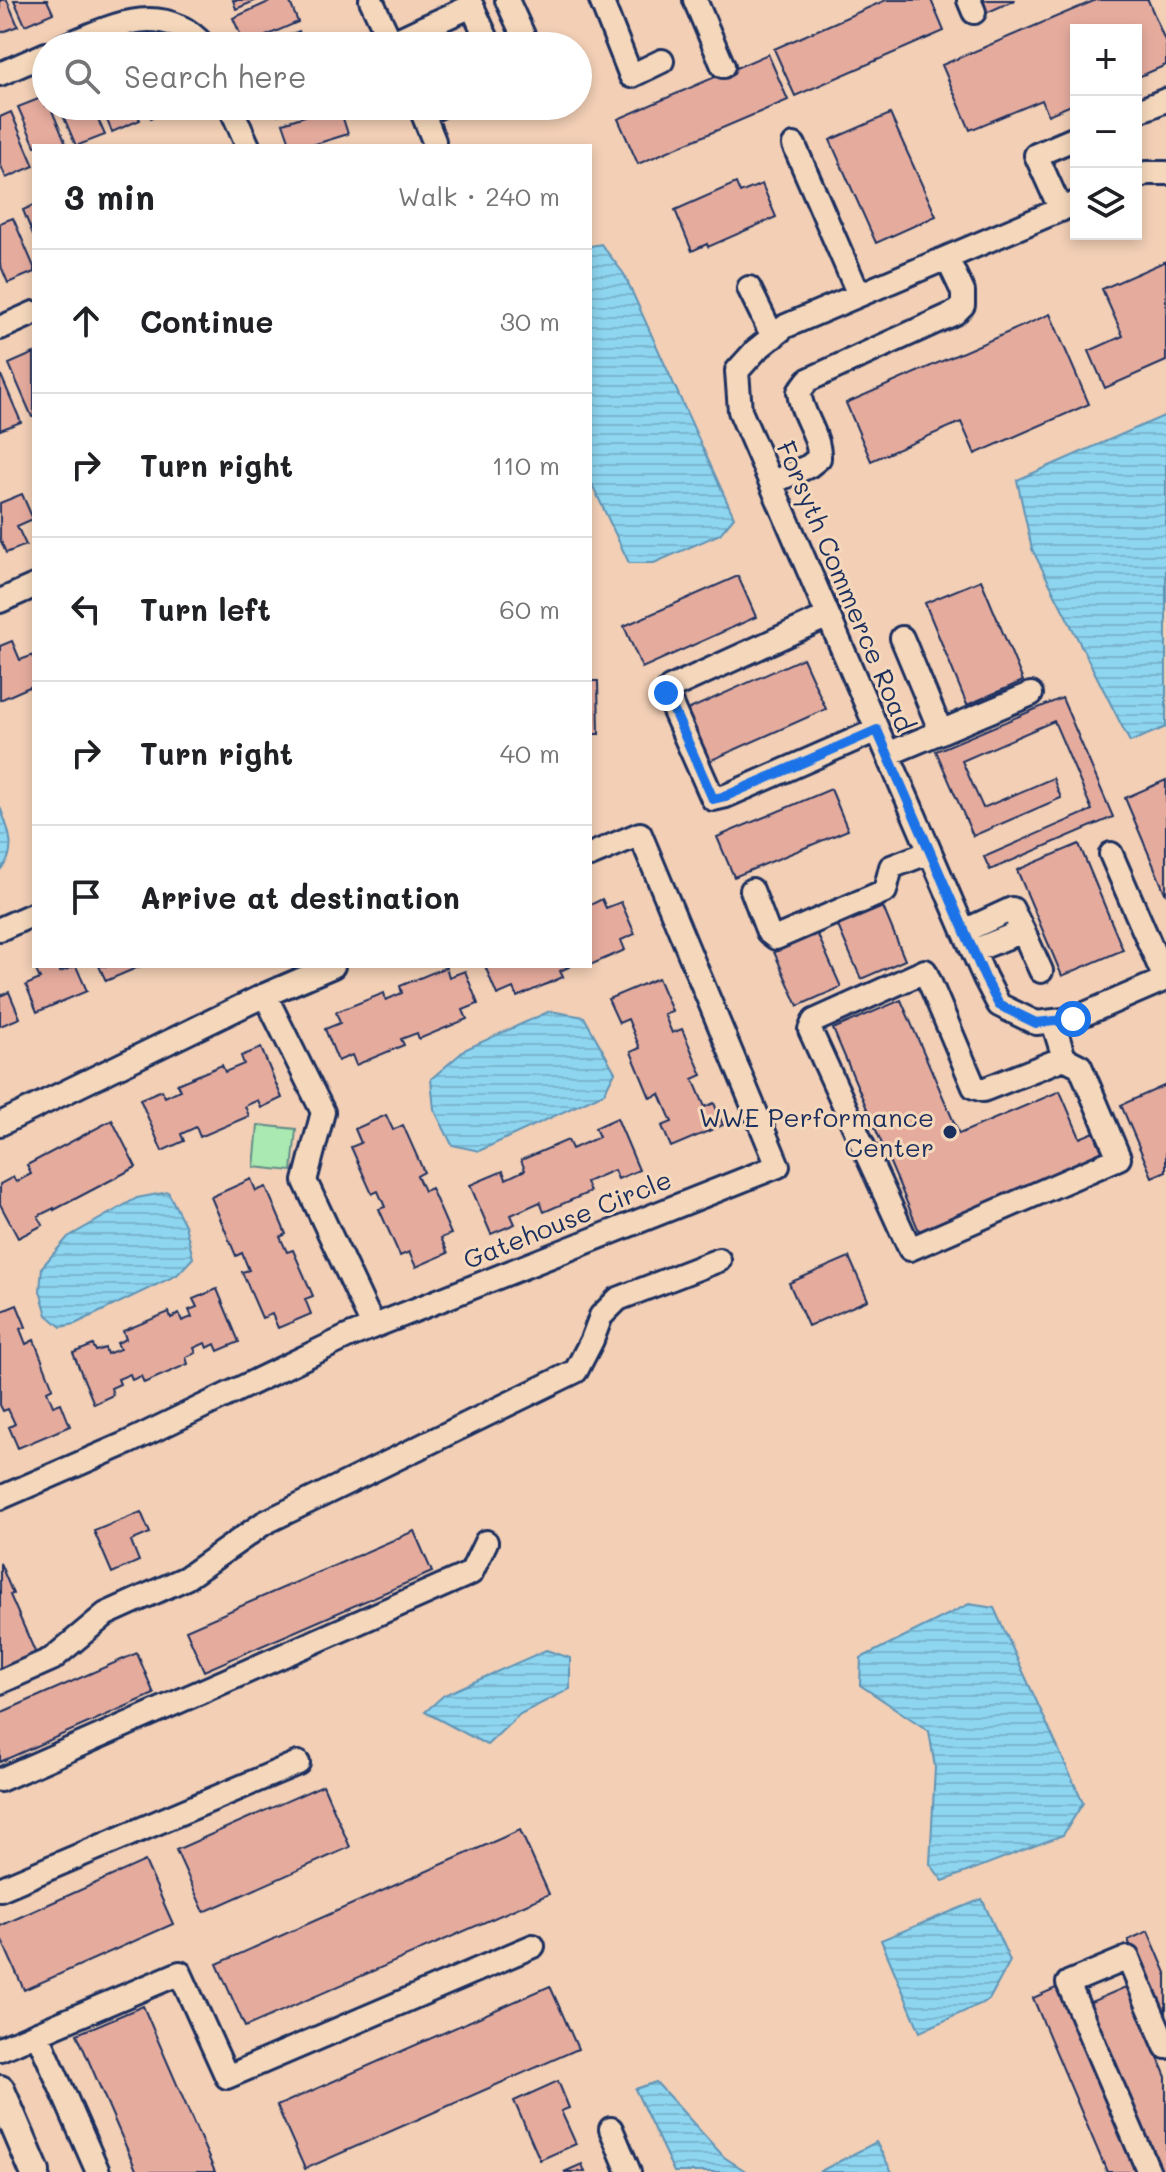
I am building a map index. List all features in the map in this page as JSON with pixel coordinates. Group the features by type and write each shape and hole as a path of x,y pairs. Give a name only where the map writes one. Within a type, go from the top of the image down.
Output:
{"main road":[{"path":"0,2090 7,2120 35,2172"}],"street":[{"path":"371,0 386,32"},
{"path":"601,0 631,76 662,61"},
{"path":"695,0 723,66"},
{"path":"477,17 510,1 522,32"},
{"path":"432,32 444,8 472,6 484,32"},
{"path":"96,32 129,18 150,15 169,18 193,32"},
{"path":"0,74 32,60"},
{"path":"1142,110 1166,100"},
{"path":"236,120 247,144"},
{"path":"429,120 434,141"},
{"path":"1068,206 1036,155 1070,141"},
{"path":"794,145 859,295"},
{"path":"1142,175 1166,173"},
{"name":"Forsyth Commerce Road","path":"1068,206 786,326 756,350 737,371 740,411 968,941 999,1005 1036,1023 1073,1019 1166,979"},
{"path":"771,483 809,466 819,458 819,446 800,404 799,392 808,380 955,313 963,305 963,292 947,258"},
{"path":"749,288 773,337"},
{"path":"0,328 32,314"},
{"path":"0,601 32,587"},
{"path":"828,616 670,688 666,693 713,799 877,730"},
{"path":"902,638 941,732"},
{"path":"888,754 1031,694"},
{"name":"Gatehouse Circle","path":"0,1498 127,1443 373,1326 778,1166 640,834 592,854"},
{"path":"752,890 768,932 776,938 885,891 891,867 930,852"},
{"path":"1111,854 1166,979"},
{"path":"0,929 32,915"},
{"path":"968,941 1023,931 1041,971"},
{"path":"0,1124 265,995 328,968"},
{"path":"1053,1022 1064,1058 1080,1066 1119,1158 910,1249 810,1030 814,1021 925,971 974,1087 983,1090 1064,1058"},
{"path":"265,995 323,1112 305,1181 373,1326"},
{"path":"0,1682 52,1659 106,1614 186,1578 264,1523 576,1371 601,1316 618,1299 719,1260"},
{"path":"0,1780 471,1573 486,1542"},
{"path":"0,1889 298,1763"},
{"path":"0,2049 180,1973 227,2077 533,1946"},
{"path":"1149,2172 1068,1983 1128,1958 1166,2047"},
{"path":"37,2033 98,2172"},
{"path":"611,2129 629,2172"}],"green space":[{"path":"258,1125 296,1129 292,1171 254,1167"}],"water":[{"path":"601,244 624,274 734,517 720,534 654,563 629,563 592,484 592,246"},
{"path":"1166,415 1166,727 1130,742 1032,549 1017,480"},
{"path":"0,807 9,831 10,848 6,863 0,870"},
{"path":"550,1011 584,1017 615,1072 604,1093 479,1151 452,1145 434,1109 431,1079 466,1049"},
{"path":"168,1192 185,1225 193,1258 177,1275 75,1324 61,1327 47,1315 40,1291 42,1267 68,1237 137,1198"},
{"path":"969,1604 994,1608 1083,1803 1063,1835 943,1881 930,1864 935,1767 929,1731 860,1685 861,1658"},
{"path":"546,1650 570,1658 570,1689 520,1714 487,1745 425,1712 444,1695"},
{"path":"982,1899 1010,1961 989,2000 920,2032 881,1940"},
{"path":"656,2082 724,2157 747,2172 674,2172 635,2089"},
{"path":"876,2142 892,2172 819,2172"}],"building":[{"path":"0,0 7,0 18,26 0,33"},
{"path":"14,0 47,0 53,13 25,25"},
{"path":"233,0 257,0 236,9"},
{"path":"273,0 289,0 298,22 275,32 239,32 233,18"},
{"path":"886,0 931,0 944,31 795,96 774,49"},
{"path":"980,0 1015,0 986,13"},
{"path":"1096,0 1148,0 1166,43 1166,65 1142,75 1142,24 1070,24 1070,106 1048,115 1042,100 970,130 942,65"},
{"path":"768,54 788,100 638,164 618,119"},
{"path":"32,102 32,120 56,120 66,144 34,144 18,107"},
{"path":"11,112 32,161 32,167 6,178 0,163 0,117"},
{"path":"890,114 936,216 876,243 830,140"},
{"path":"65,120 98,120 105,135 75,144"},
{"path":"107,120 140,120 112,132"},
{"path":"292,120 344,120 348,134 316,144 290,144 283,123"},
{"path":"736,183 740,193 762,184 776,217 692,251 675,210"},
{"path":"32,206 32,232 23,210"},
{"path":"13,218 32,262 32,273 8,283 0,264 0,223"},
{"path":"1166,261 1166,361 1105,388 1089,351 1123,336 1102,289"},
{"path":"1050,314 1089,404 975,454 961,422 871,461 846,403"},
{"path":"32,354 32,417 9,364"},
{"path":"0,373 21,422 0,430"},
{"path":"22,494 32,517 17,526 26,545 6,553 0,539 0,503"},
{"path":"738,576 756,617 642,668 624,626"},
{"path":"981,580 1023,681 967,705 925,603"},
{"path":"12,641 20,660 32,656 32,686 0,700 0,646"},
{"path":"803,658 826,709 705,763 683,712"},
{"path":"592,681 598,681 599,734 592,734"},
{"path":"1062,698 1113,817 990,870 984,857 1092,810 1054,721 962,761 983,808 1053,778 1061,798 973,836 936,751"},
{"path":"1166,780 1166,895 1125,798"},
{"path":"831,789 848,830 734,877 717,837"},
{"path":"1079,844 1123,950 1062,976 1017,870"},
{"path":"602,899 606,908 621,902 635,934 621,940 625,950 592,964 592,904"},
{"path":"883,907 905,960 861,979 838,926"},
{"path":"817,933 841,987 798,1006 774,952"},
{"path":"35,968 59,968 60,972 77,968 87,991 37,1012 26,985 40,979"},
{"path":"100,968 136,968 106,981"},
{"path":"444,968 449,977 465,971 478,1004 463,1010 467,1019 419,1039 417,1033 401,1039 404,1045 356,1065 352,1055 338,1061 325,1029 340,1023 336,1012 384,993 386,1000 402,993 400,986"},
{"path":"486,968 567,968 560,971 563,977 517,997 513,988 497,995"},
{"path":"658,978 672,1011 664,1014 672,1033 682,1029 702,1075 693,1079 705,1107 714,1103 723,1125 671,1147 662,1126 672,1122 660,1094 650,1098 631,1052 640,1048 628,1019 619,1023 608,999"},
{"path":"9,992 20,1018 0,1026 0,996"},
{"path":"901,1000 959,1134 1060,1091 1080,1138 1094,1132 1103,1153 919,1231 833,1029"},
{"path":"261,1048 282,1098 261,1108 258,1100 245,1106 249,1116 200,1137 196,1127 181,1134 184,1141 162,1151 140,1099 162,1090 165,1097 180,1090 177,1084 222,1065 225,1072 244,1064 241,1056"},
{"path":"1166,1085 1166,1171 1152,1177 1121,1105"},
{"path":"386,1115 393,1130 403,1125 424,1172 417,1176 424,1191 431,1188 451,1234 441,1238 448,1253 416,1267 409,1252 400,1256 379,1209 385,1207 378,1191 372,1194 351,1147 361,1143 355,1129"},
{"path":"617,1118 639,1170 618,1179 614,1170 586,1182 590,1192 544,1212 540,1202 511,1215 515,1224 491,1234 470,1185 503,1171 506,1179 525,1170 521,1160 568,1140 572,1149 599,1137 595,1128"},
{"path":"112,1120 136,1167 38,1216 43,1225 18,1238 0,1204 0,1184 13,1177 16,1182 31,1174 27,1165"},
{"path":"251,1179 256,1191 266,1187 286,1234 280,1237 287,1252 293,1250 313,1296 305,1299 311,1314 278,1328 272,1314 262,1318 242,1272 249,1270 242,1253 236,1256 211,1197"},
{"path":"849,1257 868,1300 808,1326 789,1283"},
{"path":"217,1289 239,1342 218,1351 215,1344 207,1348 205,1343 194,1348 196,1353 186,1357 188,1364 144,1383 141,1376 132,1380 130,1374 118,1379 120,1384 111,1388 113,1395 94,1404 73,1353 93,1345 96,1351 105,1348 107,1354 120,1349 117,1343 126,1339 123,1331 169,1312 171,1318 179,1314 182,1321 192,1317 189,1310 197,1307 193,1299"},
{"path":"17,1305 26,1327 20,1329 26,1344 34,1340 53,1388 47,1391 53,1406 61,1403 70,1426 18,1448 9,1427 15,1424 8,1409 3,1411 0,1405 0,1312"},
{"path":"141,1512 150,1533 131,1541 139,1561 112,1573 94,1531"},
{"path":"414,1531 432,1572 204,1671 186,1630"},
{"path":"0,1563 13,1594 10,1595 36,1654 0,1670"},
{"path":"137,1653 154,1694 0,1762 0,1713"},
{"path":"323,1785 350,1847 204,1912 176,1850"},
{"path":"520,1830 549,1894 245,2027 217,1964"},
{"path":"145,1861 173,1924 24,1990 0,1936 0,1926"},
{"path":"1148,1931 1166,1973 1166,2028 1128,1940"},
{"path":"550,1986 578,2049 305,2169 277,2106"},
{"path":"1128,1986 1166,2077 1166,2172 1158,2172 1086,2004"},
{"path":"1058,1987 1137,2172 1107,2172 1033,1998"},
{"path":"143,2006 215,2172 137,2172 77,2034"},
{"path":"558,2081 569,2108 561,2111 576,2144 540,2160 514,2101"},
{"path":"582,2164 585,2172 564,2172"}],"place":[{"name":"WWE Performance Center","path":"950,1132"}],"route":[{"path":"666,693 713,799 877,730 999,1005 1036,1023 1073,1019"}]}
